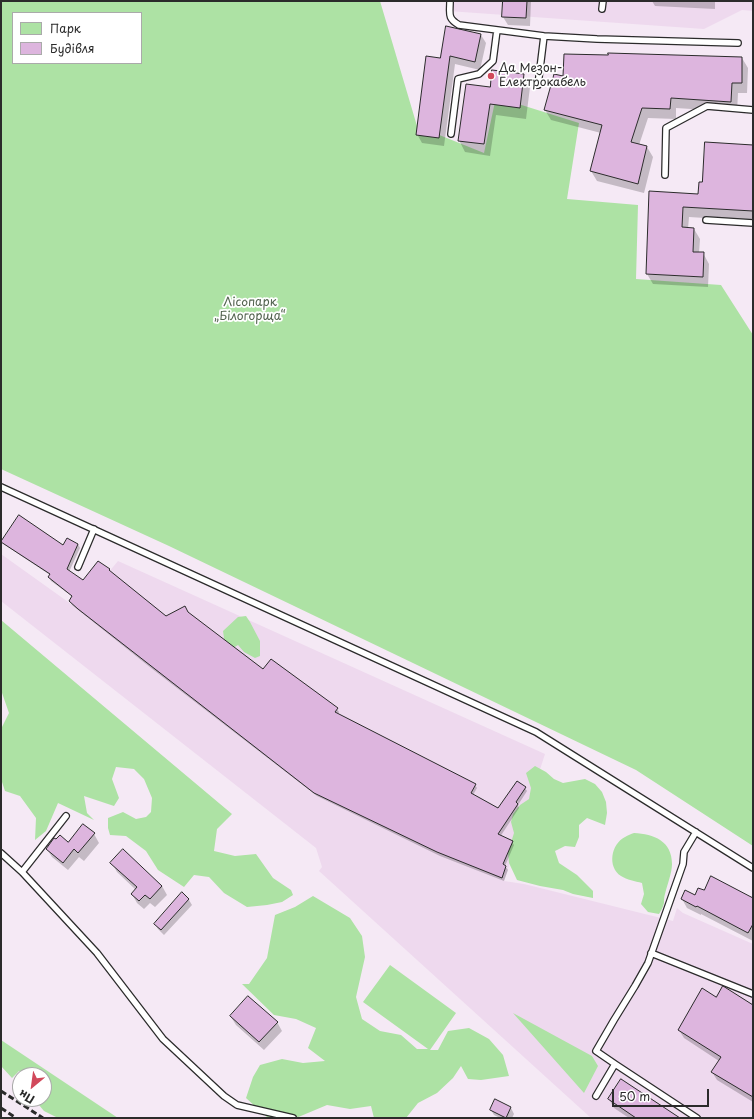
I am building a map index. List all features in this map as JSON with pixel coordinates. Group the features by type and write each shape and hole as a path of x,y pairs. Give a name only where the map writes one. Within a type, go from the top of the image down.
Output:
{"lane":[{"path":"450,1 450,16 453,22 460,25 544,36 738,43"},
{"path":"602,10 603,1"},
{"path":"451,134 458,79 479,74 493,61 497,30"},
{"path":"538,85 544,36"},
{"path":"665,175 666,128 707,106 753,110"},
{"path":"706,220 753,223"},
{"path":"1,487 536,732 753,868"},
{"path":"78,566 94,529"},
{"path":"22,872 66,816"},
{"path":"696,832 684,852 683,864 648,963 596,1051 697,1118"},
{"path":"1,853 22,872 97,953 163,1039 224,1096 237,1105 293,1118"},
{"path":"651,953 753,994"},
{"path":"596,1096 615,1064"}],"shaded area":[{"path":"450,1 753,1 753,11 742,10 704,29 448,11"},
{"path":"1,554 78,609 118,561 545,754 504,881 524,884 673,921 677,908 683,913 753,944 753,1118 591,1118 319,871 322,867 316,848 1,601"}],"green space":[{"name":"Лісопарк „Білогорща“","path":"1,1 380,1 417,126 484,153 496,97 579,123 567,199 638,205 636,279 721,285 753,335 753,846 636,770 169,546 1,469"},
{"path":"246,616 260,641 260,656 255,658 244,652 238,645 233,648 225,645 223,631 238,617"},
{"path":"1,620 232,814 217,829 214,851 235,856 256,854 273,878 291,890 293,895 282,902 247,907 224,893 209,877 194,875 184,887 158,870 146,851 126,836 110,835 108,818 123,812 136,819 146,817 151,812 152,798 144,779 134,769 116,767 112,779 119,798 114,806 84,796 87,813 94,820 58,803 46,831 35,840 36,818 20,796 5,791 1,781 1,729 9,713 1,690"},
{"path":"535,766 546,772 554,779 563,783 585,779 595,784 602,792 606,802 607,813 605,825 587,818 579,825 579,837 575,847 565,846 555,851 559,863 577,875 593,891 593,898 517,880 509,863 508,852 514,833 511,822 513,814 520,805 529,799 531,788 526,773"},
{"path":"634,833 648,835 660,840 665,844 671,856 671,871 664,904 659,914 648,912 641,904 644,894 642,883 621,876 617,872 612,862 612,856 616,845 620,840"},
{"path":"313,896 350,918 362,936 365,957 356,997 362,1019 380,1031 401,1035 417,1049 428,1049 363,1002 390,965 456,1013 430,1050 438,1050 448,1031 469,1028 489,1039 503,1055 509,1076 481,1080 468,1079 461,1066 453,1078 437,1093 418,1103 406,1118 374,1118 371,1106 350,1109 327,1105 296,1118 268,1118 246,1098 253,1077 260,1065 282,1059 303,1063 325,1061 308,1048 316,1028 296,1019 274,1015 242,984 249,984 267,958 275,915 295,907"},
{"path":"513,1013 592,1056 598,1066 584,1093"},
{"path":"1,1040 42,1067 12,1067 12,1078 1,1066"},
{"path":"52,1074 118,1118 58,1118 44,1111 41,1107 52,1107"}],"building":[{"path":"503,1 527,1 526,18 502,17"},
{"path":"446,26 481,34 475,62 450,56 439,138 416,135 426,56 440,58"},
{"path":"608,53 742,57 742,83 732,83 731,102 671,98 670,109 642,108 631,142 647,146 638,184 590,171 602,125 544,110 554,74 563,76 564,54 608,55"},
{"path":"492,70 524,74 520,108 490,104 484,144 458,141 466,84 490,87"},
{"path":"705,142 753,145 753,211 683,207 682,227 694,228 693,252 704,252 703,277 646,274 649,191 698,194 699,182 702,182"},
{"path":"19,515 63,545 67,538 78,544 67,569 83,580 98,561 110,569 109,570 166,616 185,606 188,612 263,669 271,659 338,708 335,712 476,784 471,793 498,808 517,781 526,787 516,802 518,804 498,834 513,841 503,864 506,866 502,878 437,852 314,793 78,609 69,601 72,596 48,577 50,574 1,542"},
{"path":"83,824 95,833 78,853 74,849 63,863 46,849 54,838 56,839 60,835 68,842"},
{"path":"123,849 162,886 150,899 145,895 139,901 131,894 137,887 110,863"},
{"path":"711,876 753,898 753,924 748,933 681,899 685,890 695,895 698,888 704,890"},
{"path":"182,892 189,899 161,930 154,924"},
{"path":"723,986 753,1005 753,1097 711,1072 721,1057 678,1030 702,988 716,997"},
{"path":"248,996 278,1022 259,1042 230,1016"},
{"path":"621,1079 680,1118 636,1118 608,1099"},
{"path":"495,1099 511,1107 506,1118 490,1110"}],"railway":[{"path":"1,1091 43,1118"},
{"path":"1,1108 16,1118"}],"place":[{"name":"Да Мезон- Електрокабель","path":"491,76"}]}
